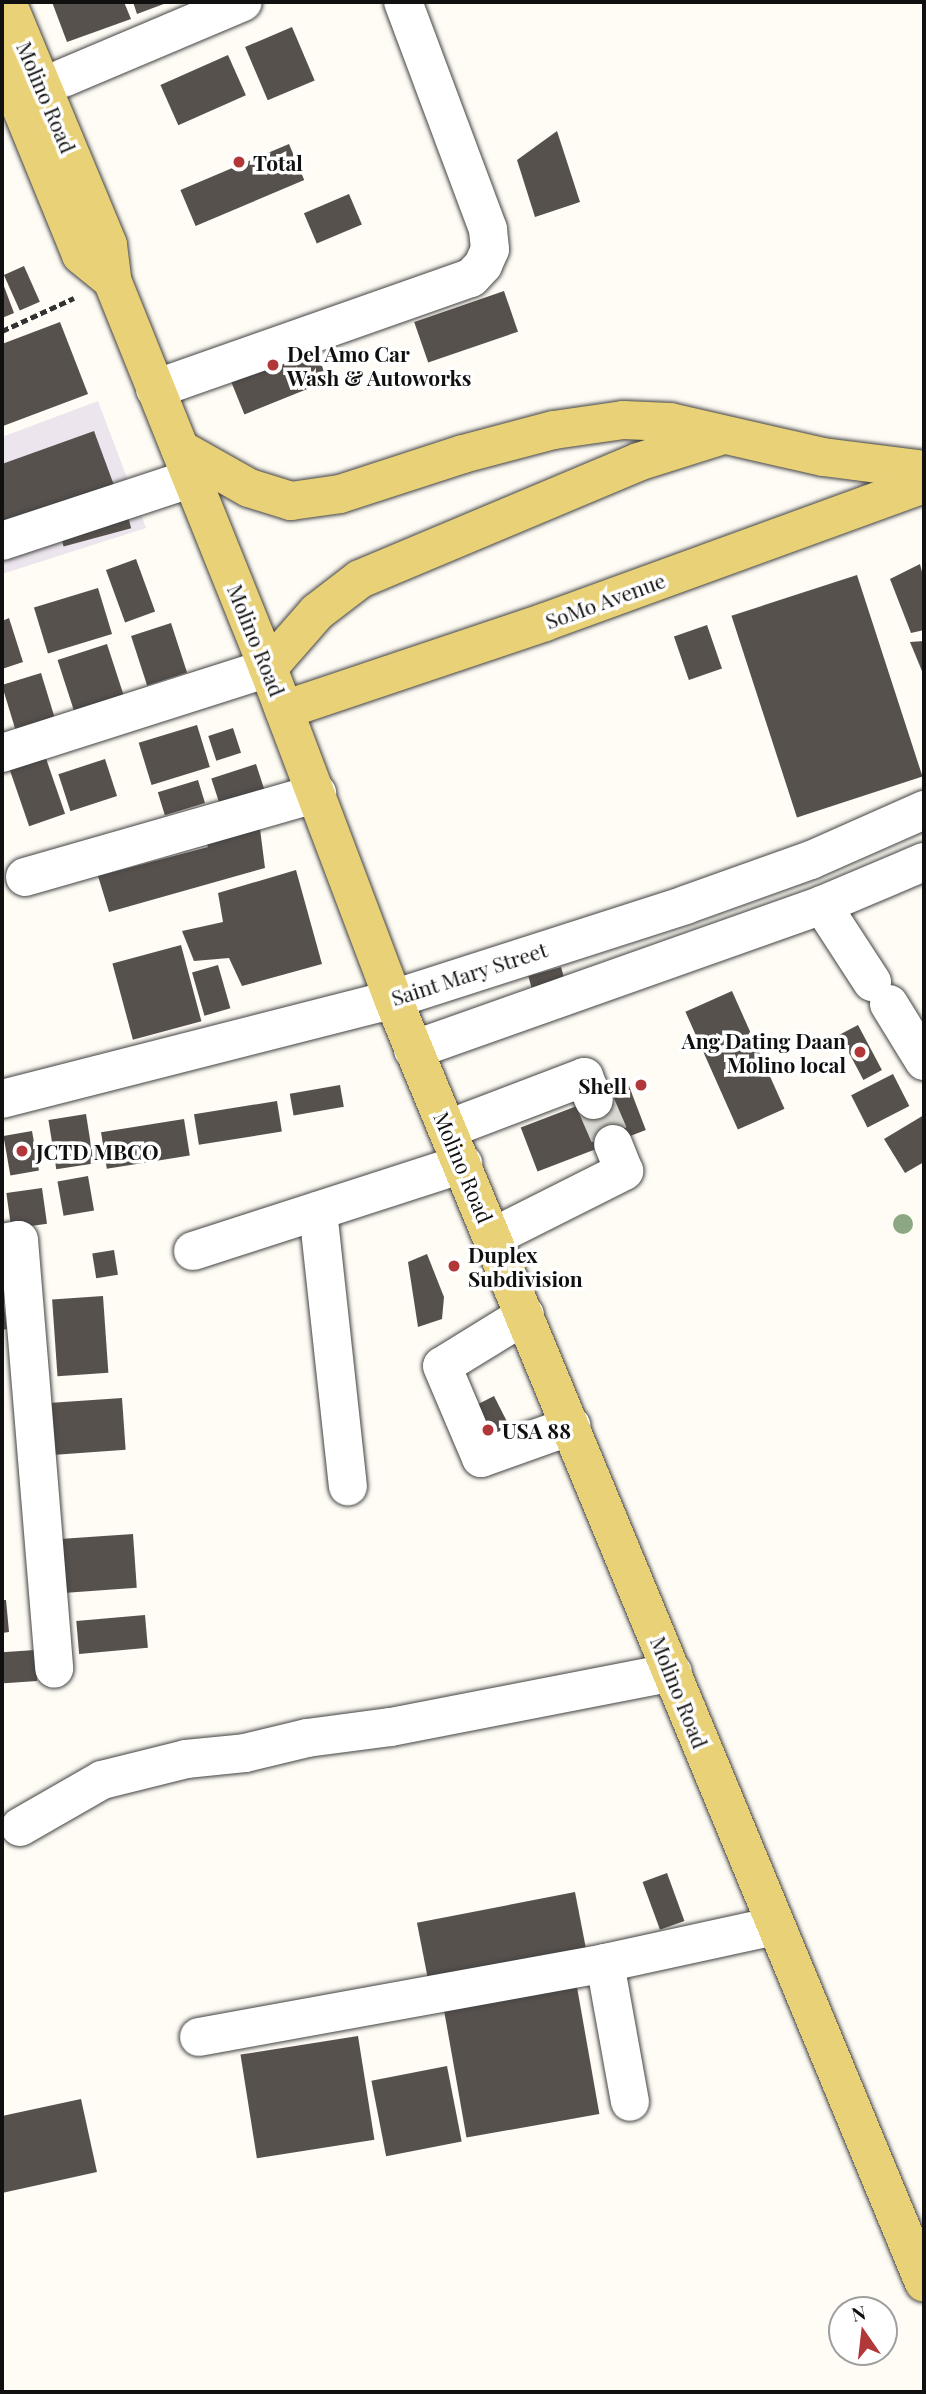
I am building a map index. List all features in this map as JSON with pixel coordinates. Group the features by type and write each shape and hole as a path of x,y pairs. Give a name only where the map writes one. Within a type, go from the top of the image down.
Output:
{"main road":[{"name":"Molino Road","path":"7,2 108,245 112,280 317,793 393,999 673,1672 774,1926 914,2230 924,2283"},
{"name":"Molino Road","path":"34,2 63,78 86,193"},
{"name":"Molino Road","path":"2,61 81,255 112,280"},
{"path":"186,463 291,501 340,494 463,454 579,425 670,422 823,457 924,470"},
{"path":"268,668 317,612 359,579 638,462 723,435"},
{"name":"SoMo Avenue","path":"284,710 545,622 924,484"}],"street":[{"path":"63,78 243,2"},
{"path":"155,389 471,278 483,265 490,249 488,229 403,2"},
{"path":"2,541 186,463"},
{"path":"2,753 268,668"},
{"path":"25,877 317,793"},
{"name":"Saint Mary Street","path":"2,1099 393,999 685,905 811,860 924,810"},
{"path":"414,1050 822,905 924,862"},
{"path":"822,905 924,1061"},
{"path":"448,1129 584,1077 594,1100"},
{"path":"493,1237 624,1171 612,1143"},
{"path":"194,1251 463,1164"},
{"path":"318,1211 348,1486"},
{"path":"2,1243 19,1240 54,1670"},
{"path":"525,1315 442,1366 481,1458 571,1426"},
{"path":"20,1827 102,1780 186,1759 245,1754 307,1738 391,1727 673,1672"},
{"path":"199,2037 606,1963 774,1926"},
{"path":"606,1963 630,2102"}],"path":[{"path":"2,331 112,280"}],"shaded area":[{"path":"98,401 146,528 2,574 2,437"}],"building":[{"path":"52,2 124,2 131,19 67,42"},
{"path":"133,2 169,2 137,14"},
{"path":"292,27 315,80 268,100 245,47"},
{"path":"228,55 246,95 178,125 160,85"},
{"path":"557,131 580,202 535,217 517,160"},
{"path":"289,144 304,180 196,226 180,190"},
{"path":"349,194 362,224 317,244 304,213"},
{"path":"24,266 40,302 20,311 4,275"},
{"path":"2,281 14,313 2,318"},
{"path":"504,291 518,332 428,363 414,322"},
{"path":"60,322 88,394 3,426 2,344"},
{"path":"311,339 328,381 244,414 228,373"},
{"path":"94,431 115,488 2,529 2,464"},
{"path":"126,509 131,528 64,546 58,527"},
{"path":"136,559 155,612 125,623 106,570"},
{"path":"920,564 924,580 924,630 911,633 890,579"},
{"path":"857,575 923,777 797,817 731,616"},
{"path":"98,588 112,634 48,653 34,608"},
{"path":"9,618 23,662 2,669 2,621"},
{"path":"171,623 187,672 147,685 131,636"},
{"path":"707,625 722,668 689,680 674,636"},
{"path":"924,641 924,676 910,642"},
{"path":"107,644 126,701 76,717 58,660"},
{"path":"41,673 59,732 20,744 2,685"},
{"path":"197,725 210,767 152,785 139,743"},
{"path":"233,728 241,753 216,761 208,736"},
{"path":"40,741 65,814 29,826 4,753"},
{"path":"105,759 117,796 70,811 58,774"},
{"path":"256,764 265,792 220,806 211,779"},
{"path":"198,780 205,803 165,815 158,792"},
{"path":"259,821 265,868 109,912 98,876 208,847 203,833"},
{"path":"296,870 322,964 242,986 229,958 194,961 182,931 223,922 218,893"},
{"path":"181,945 201,1021 133,1040 112,963"},
{"path":"218,965 230,1008 204,1016 192,972"},
{"path":"561,967 565,981 532,991 528,976"},
{"path":"732,991 784,1109 738,1130 685,1012"},
{"path":"858,1025 882,1070 863,1080 839,1035"},
{"path":"893,1074 909,1106 867,1127 851,1095"},
{"path":"340,1085 344,1107 294,1116 290,1094"},
{"path":"629,1086 646,1130 538,1171 521,1128"},
{"path":"277,1101 282,1132 199,1145 194,1114"},
{"path":"86,1114 94,1163 56,1169 48,1120"},
{"path":"924,1115 924,1162 905,1173 884,1139"},
{"path":"184,1119 190,1156 107,1169 101,1132"},
{"path":"32,1131 39,1170 10,1175 3,1136"},
{"path":"88,1176 94,1210 64,1216 57,1181"},
{"path":"42,1188 47,1224 11,1229 6,1193"},
{"path":"114,1250 118,1275 96,1278 92,1253"},
{"path":"427,1254 444,1297 442,1319 418,1327 408,1262"},
{"path":"2,1291 7,1329 2,1330"},
{"path":"103,1296 108,1373 57,1376 52,1300"},
{"path":"494,1396 514,1436 485,1451 465,1411"},
{"path":"122,1398 126,1450 49,1455 45,1403"},
{"path":"133,1534 137,1588 60,1593 56,1539"},
{"path":"2,1600 6,1600 9,1632 2,1633"},
{"path":"145,1615 148,1648 79,1654 76,1621"},
{"path":"35,1650 37,1681 4,1683 2,1652"},
{"path":"667,1873 684,1921 660,1930 643,1882"},
{"path":"575,1892 587,1952 429,1983 417,1923"},
{"path":"577,1987 599,2114 466,2137 444,2010"},
{"path":"358,2036 374,2140 257,2158 240,2055"},
{"path":"447,2066 462,2142 386,2156 371,2081"},
{"path":"81,2099 97,2172 2,2193 2,2116"}],"tunnel":[{"path":"594,1100 613,1144"}],"place":[{"name":"Total","path":"239,162"},
{"name":"Del Amo Car Wash & Autoworks","path":"273,365"},
{"name":"Ang Dating Daan Molino local","path":"860,1052"},
{"name":"Shell","path":"641,1085"},
{"name":"JCTD MBCO","path":"22,1151"},
{"name":"Duplex Subdivision","path":"454,1266"},
{"name":"USA 88","path":"488,1430"}]}
